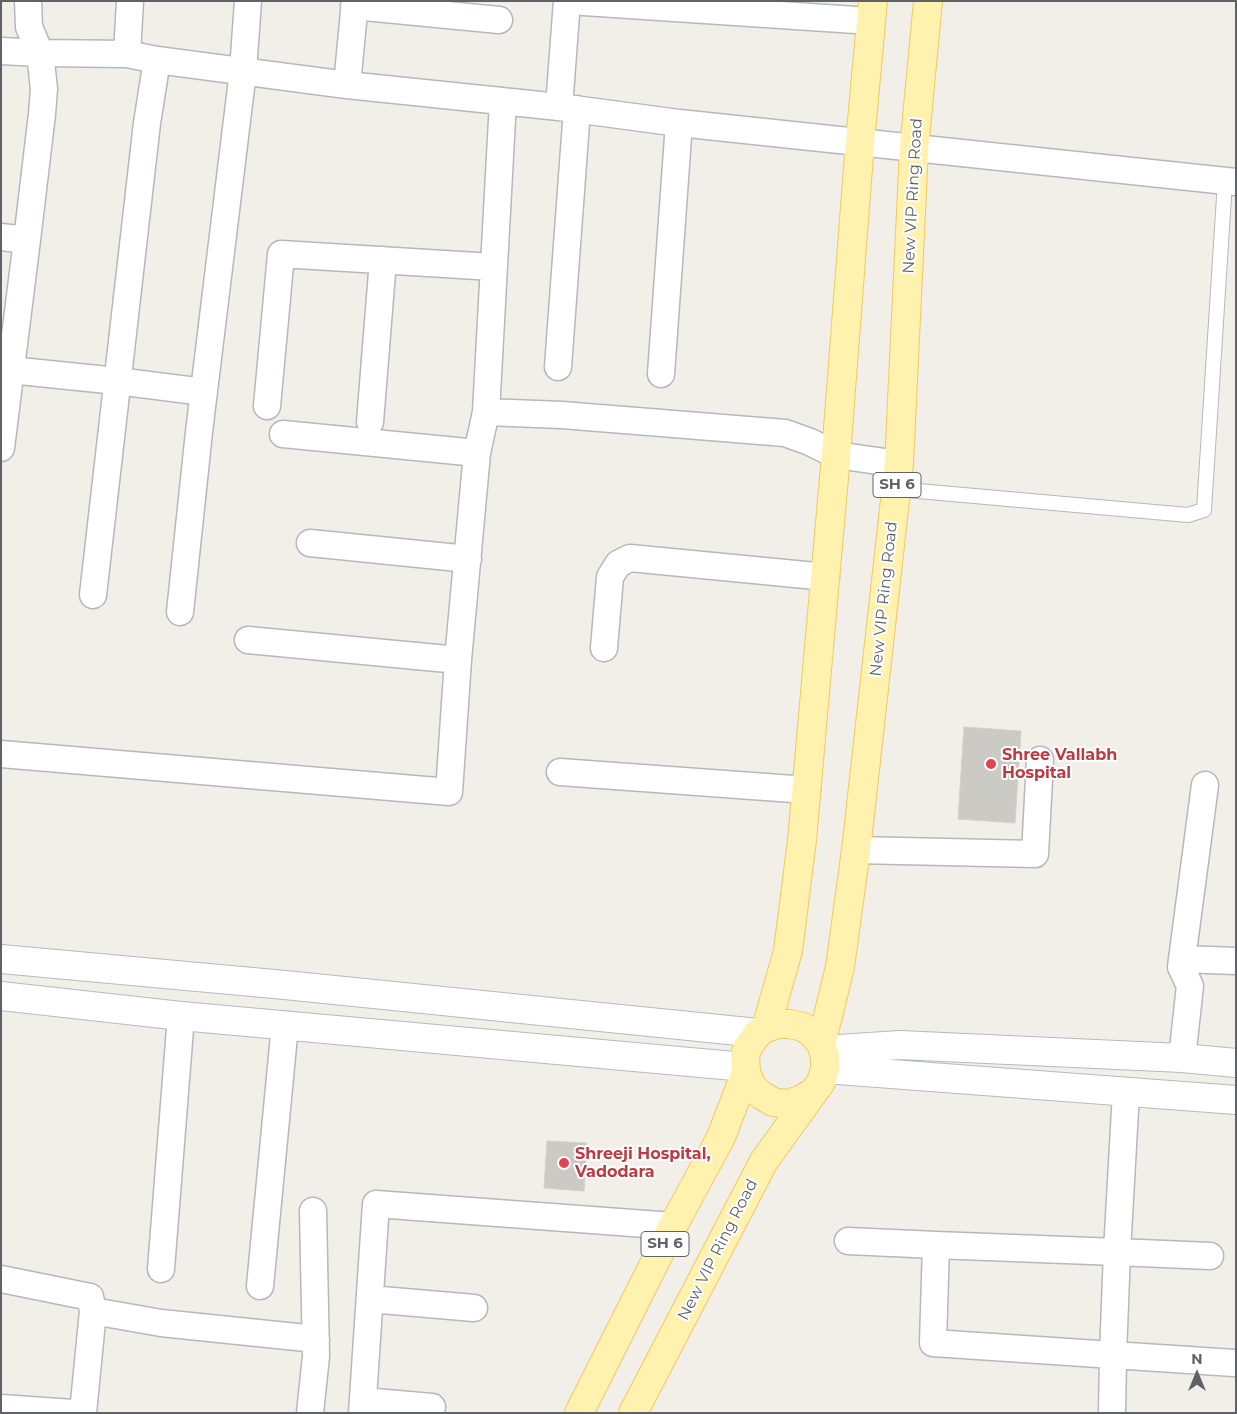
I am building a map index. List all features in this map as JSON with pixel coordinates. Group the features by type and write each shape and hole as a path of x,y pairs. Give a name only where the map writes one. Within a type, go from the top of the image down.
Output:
{"main road":[{"name":"New VIP Ring Road","path":"823,1055 840,967 856,850 898,477 914,148 928,1"},
{"path":"762,1031 778,1024 790,1024 803,1027 813,1034 823,1055 821,1082 812,1093 800,1100 787,1104 773,1102 761,1095 751,1085 745,1070 748,1047 762,1031 788,951 802,840 826,576 872,11"},
{"name":"SH 6","path":"579,1413 673,1226 721,1137 745,1070"},
{"name":"New VIP Ring Road","path":"633,1413 764,1161 812,1093"}],"street":[{"path":"1,448 3,417 27,240 44,89 40,53 29,27 28,1"},
{"path":"126,54 130,1"},
{"path":"180,612 204,392 244,71 248,1"},
{"path":"558,367 568,108 568,1 872,11"},
{"path":"347,85 354,4 499,20"},
{"path":"1,50 40,53 126,54 157,60 347,85 568,108 678,123 1230,182"},
{"path":"93,595 146,133 157,60"},
{"path":"1,754 449,792 458,660 477,453 486,412 503,102"},
{"path":"661,374 678,123"},
{"path":"1,237 27,240"},
{"path":"267,406 282,254 493,267"},
{"path":"370,422 383,260"},
{"path":"10,370 204,392"},
{"path":"486,412 562,415 785,433 810,442 836,455 898,477"},
{"path":"283,434 477,453"},
{"path":"310,543 468,559"},
{"path":"604,648 610,577 618,564 630,558 826,576"},
{"path":"248,640 458,660"},
{"path":"856,850 1036,854 1040,760"},
{"path":"560,772 807,790"},
{"path":"1182,1058 1190,986 1181,967 1205,785"},
{"path":"1,959 762,1031"},
{"path":"1182,959 1236,961"},
{"path":"1,996 182,1016 745,1070"},
{"path":"161,1269 182,1016"},
{"path":"260,1286 285,1025"},
{"path":"823,1055 900,1045 1182,1058 1236,1063"},
{"path":"823,1055 1126,1092 1236,1100"},
{"path":"1112,1413 1117,1252 1126,1092"},
{"path":"432,1407 363,1407 376,1204 673,1226"},
{"path":"310,1413 316,1356 313,1211"},
{"path":"848,1241 1210,1256"},
{"path":"936,1245 933,1343 1234,1363"},
{"path":"1,1280 90,1297 93,1311 83,1413"},
{"path":"370,1299 474,1308"},
{"path":"93,1311 161,1323 316,1339"},
{"path":"1,1408 73,1413"}],"lane":[{"path":"898,477 1188,515 1204,510 1230,182"}],"building":[{"path":"964,727 1021,731 1015,823 958,819"},
{"path":"547,1141 587,1143 584,1191 544,1188"}],"place":[{"name":"Shree Vallabh Hospital","path":"991,764"},
{"name":"Shreeji Hospital, Vadodara","path":"564,1163"}]}
